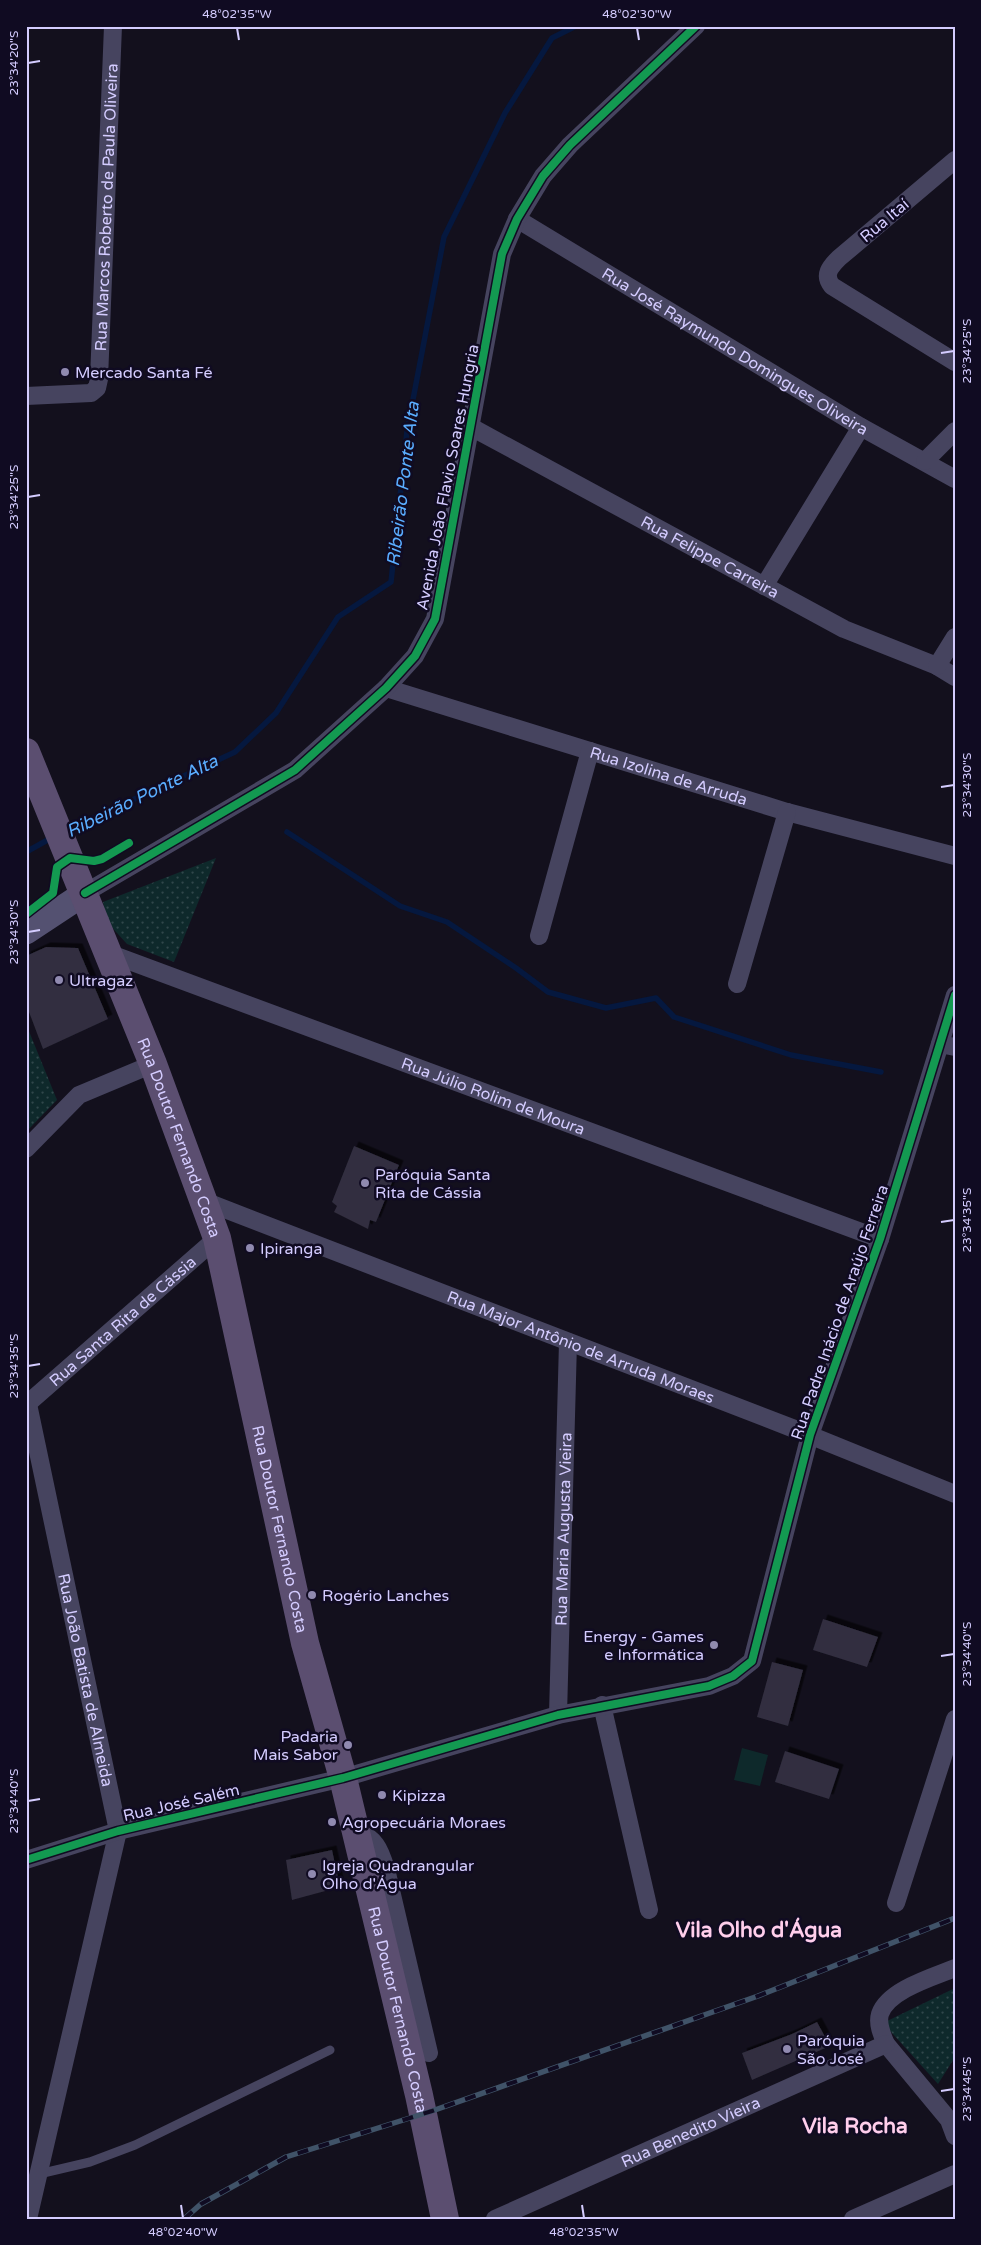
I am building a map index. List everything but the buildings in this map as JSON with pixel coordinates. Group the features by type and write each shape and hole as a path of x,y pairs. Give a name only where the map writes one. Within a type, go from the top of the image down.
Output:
{"main road":[{"name":"Rua Doutor Fernando Costa","path":"26,752 153,1064 217,1238 305,1643 343,1778 421,2104 445,2219"},
{"path":"26,932 85,893"}],"street":[{"name":"Rua Marcos Roberto de Paula Oliveira","path":"26,396 90,393 97,388 99,379 113,26"},
{"name":"Avenida João Flavio Soares Hungria","path":"85,893 295,770 386,688 415,656 435,619 502,254 517,219 543,176 570,145 696,26"},
{"name":"Rua Itaí","path":"955,160 839,258 827,273 827,280 832,286 955,362"},
{"name":"Rua José Raymundo Domingues Oliveira","path":"517,219 861,427 955,479"},
{"name":"Rua Felippe Carreira","path":"471,427 844,629 938,666 955,677"},
{"path":"764,586 861,427"},
{"path":"925,461 955,431"},
{"path":"938,666 955,637"},
{"name":"Rua Izolina de Arruda","path":"386,688 787,812 955,856"},
{"path":"539,936 590,751"},
{"path":"737,984 787,812"},
{"name":"Rua Júlio Rolim de Moura","path":"108,953 880,1239"},
{"name":"Rua Padre Inácio de Araújo Ferreira","path":"343,1778 558,1715 602,1705 709,1686 733,1676 752,1660 810,1436 947,1045 955,995"},
{"path":"26,1149 79,1095 153,1064"},
{"name":"Rua Major Antônio de Arruda Moraes","path":"204,1201 955,1494"},
{"name":"Rua Santa Rita de Cássia","path":"27,1404 217,1238"},
{"name":"Rua Maria Augusta Vieira","path":"558,1715 568,1342"},
{"name":"Rua João Batista de Almeida","path":"27,1404 118,1831 28,2219"},
{"path":"602,1705 649,1910"},
{"path":"896,1903 955,1718"},
{"name":"Rua José Salém","path":"26,1860 118,1831 343,1778"},
{"path":"355,1828 372,1838 382,1855 429,2053"},
{"path":"953,2122 886,2044 880,2031 880,2014 890,2000 903,1990 955,1968"},
{"name":"Rua Benedito Vieira","path":"495,2219 886,2044"},
{"path":"853,2219 955,2174"}],"lane":[{"path":"39,2174 90,2162 135,2145 330,2050"}],"green space":[{"path":"216,858 174,962 127,944 107,922 103,902"},
{"path":"26,1024 57,1100 26,1132"},
{"path":"742,1748 768,1755 760,1786 734,1780"},
{"path":"955,1988 955,2057 938,2084 883,2023"}],"waterway":[{"name":"Ribeirão Ponte Alta","path":"66,831 235,752 276,713 338,617 391,582 407,431 444,237 505,113 552,38 576,26"},
{"path":"287,832 400,906 447,922 548,992 606,1008 656,998 674,1017 791,1055 881,1072"},
{"name":"Ribeirão Ponte Alta","path":"26,852 53,837"}],"railway":[{"path":"184,2219 201,2204 286,2157 432,2111 758,1996 955,1918"}],"cycle path":[{"path":"85,893 295,770 386,688 415,656 435,619 502,254 517,219 543,176 570,145 696,26"},
{"path":"26,914 53,893 57,867 70,858 94,861 102,859 129,843"},
{"path":"26,1860 118,1831 343,1778 558,1715 709,1686 733,1676 752,1661 810,1435 880,1239 955,995"}],"place":[{"name":"Mercado Santa Fé","path":"65,372"},
{"name":"Ultragaz","path":"59,980"},
{"name":"Paróquia Santa Rita de Cássia","path":"365,1183"},
{"name":"Ipiranga","path":"250,1248"},
{"name":"Rogério Lanches","path":"312,1595"},
{"name":"Energy - Games e Informática","path":"714,1645"},
{"name":"Padaria Mais Sabor","path":"348,1745"},
{"name":"Kipizza","path":"382,1795"},
{"name":"Agropecuária Moraes","path":"332,1822"},
{"name":"Igreja Quadrangular Olho d'Água","path":"312,1874"},
{"name":"Paróquia São José","path":"787,2049"}],"district":[{"name":"Vila Olho d'Água","path":"759,1930"},
{"name":"Vila Rocha","path":"855,2126"}]}
